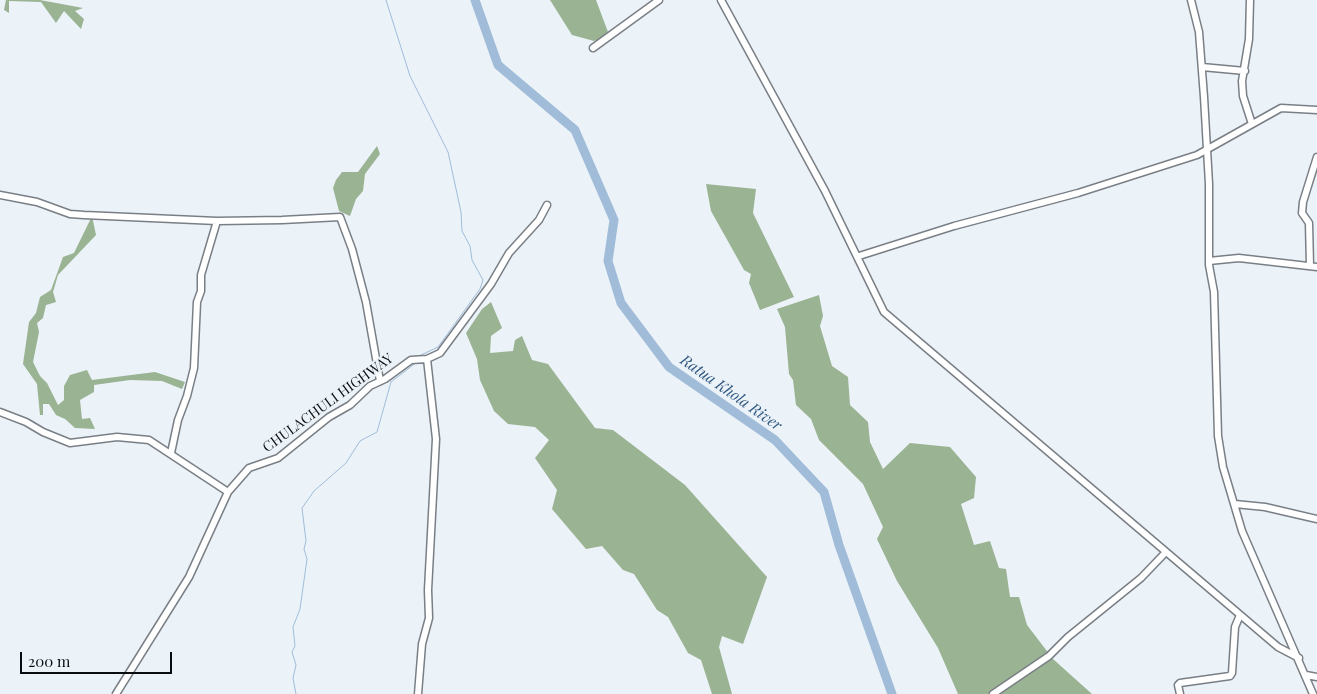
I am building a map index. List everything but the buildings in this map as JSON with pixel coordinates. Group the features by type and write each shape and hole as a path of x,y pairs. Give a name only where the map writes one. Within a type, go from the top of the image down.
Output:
{"street":[{"path":"593,48 659,0"},
{"path":"721,0 858,256 884,312 1165,553 1278,647 1299,658"},
{"path":"1191,0 1199,32 1202,67 1207,147 1209,261 1214,292 1218,436 1223,467 1242,531 1299,658 1313,694"},
{"path":"1250,0 1245,71 1242,81 1243,96 1252,124"},
{"path":"1202,67 1245,71"},
{"path":"858,256 954,226 1122,180 1196,155 1207,147 1281,108 1317,110"},
{"path":"1209,261 1239,258 1313,266 1308,222 1302,213 1303,202 1317,157"},
{"path":"0,195 37,202 70,214 217,221 282,220 340,216 364,293 380,381"},
{"name":"CHULACHULI HIGHWAY","path":"116,694 189,577 228,492 249,468 278,458 329,417 350,405 370,386 411,360 427,359 440,353 490,284 509,254 540,220 547,205"},
{"path":"171,453 178,420 188,396 194,368 201,275 217,221"},
{"path":"418,694 422,644 429,618 428,590 436,439 427,359"},
{"path":"0,412 26,422 66,443 117,437 142,437 171,453 228,492"},
{"path":"1235,504 1265,507 1317,519"},
{"path":"993,694 1049,656 1068,637 1141,578 1165,553"},
{"path":"1180,694 1178,685 1180,683 1230,676 1232,673 1235,627 1240,615"},
{"path":"1306,675 1317,677"}],"green space":[{"path":"6,0 40,0 83,8 75,11 84,19 81,29 64,11 56,23 41,2 9,1 9,13 4,10"},
{"path":"550,0 596,0 608,32 603,38 594,41 572,35"},
{"path":"377,146 380,154 365,174 363,191 356,199 350,216 339,211 333,188 336,180 342,172 358,172"},
{"path":"706,184 756,189 753,213 794,297 760,310 749,283 751,274 744,270 711,211"},
{"path":"92,216 96,235 58,275 53,292 56,302 46,305 43,318 37,323 39,332 33,362 40,376 47,383 58,405 64,400 64,386 70,375 87,370 92,380 155,372 185,382 182,389 162,381 130,380 94,385 94,392 80,400 82,419 90,418 95,429 75,428 65,419 56,415 49,404 43,404 43,415 40,415 37,384 23,364 29,322 36,313 40,297 51,290 63,257 74,253"},
{"path":"819,295 823,316 820,326 832,366 848,377 850,405 868,422 870,442 883,469 910,443 950,447 976,477 974,498 961,504 974,545 990,541 999,568 1006,569 1010,597 1019,597 1027,625 1053,659 1092,694 958,694 938,648 897,581 877,539 883,527 863,484 819,440 811,419 796,405 793,380 789,374 785,327 777,309"},
{"path":"491,302 502,328 491,336 490,353 513,351 515,340 522,336 532,360 548,364 595,428 613,430 685,485 767,577 743,644 722,636 719,647 732,694 712,694 701,660 688,653 668,617 657,610 634,574 623,570 602,546 586,549 552,509 557,490 535,458 549,440 535,427 508,424 494,411 480,380 477,359 466,333 482,309"}],"waterway":[{"path":"386,0 410,76 448,152 461,212 462,231 470,246 472,260 483,280 480,289 438,347 419,356"},
{"name":"Ratua Khola River","path":"475,0 498,65 575,130 614,220 608,261 621,303 669,367 775,440 824,492 839,545 892,694"},
{"path":"296,694 293,678 296,665 292,652 295,646 293,627 300,609 307,559 304,549 306,541 302,508 314,491 346,463 360,441 377,432 391,382 417,362"}]}
